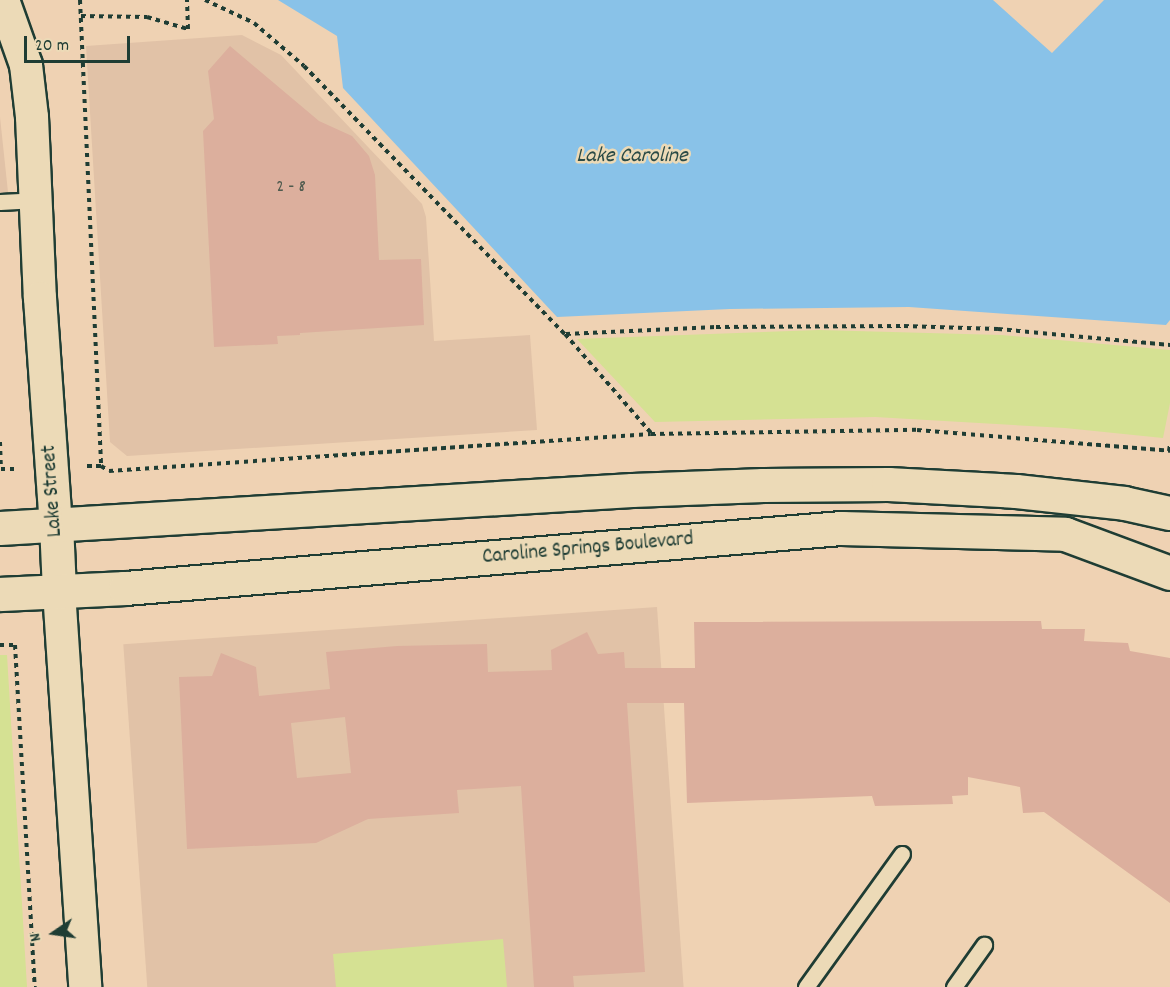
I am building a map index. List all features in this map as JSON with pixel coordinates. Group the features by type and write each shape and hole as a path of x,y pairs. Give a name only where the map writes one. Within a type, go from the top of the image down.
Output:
{"main road":[{"path":"0,528 632,490 763,485 888,484 1016,491 1124,504 1170,513"},
{"name":"Lake Street","path":"56,524 59,591"},
{"name":"Caroline Springs Boulevard","path":"0,594 125,588 841,528 1065,534 1170,573"}],"street":[{"name":"Lake Street","path":"3,0 26,65 32,117 40,298 56,524"},
{"name":"Lake Street","path":"59,591 85,987"}],"lane":[{"path":"0,202 36,200"},
{"path":"806,987 902,854"},
{"path":"954,987 984,945"}],"path":[{"path":"80,0 101,466 109,471 651,434 917,430 1169,451 1170,444"},
{"path":"81,16 147,17 188,29 187,0"},
{"path":"205,0 254,23 304,66 565,334 651,434"},
{"path":"565,334 716,327 904,326 1010,330 1170,345"},
{"path":"0,645 15,645 35,987"}],"shaded area":[{"path":"242,35 281,55 422,204 426,217 434,341 530,335 537,430 127,456 110,442 86,46"},
{"path":"0,117 10,211 0,211"},
{"path":"657,607 684,987 147,987 123,644"}],"green space":[{"path":"819,330 1001,335 1170,350 1170,403 1163,438 1065,428 875,417 655,422 577,339"},
{"path":"0,655 7,655 27,987 0,987"},
{"path":"503,939 507,987 336,987 333,954"}],"water":[{"name":"Lake Caroline","path":"278,0 993,0 1052,53 1104,0 1170,0 1170,320 1166,325 909,307 730,309 557,317 343,88 337,36"}],"building":[{"path":"230,46 319,121 352,136 369,156 375,175 379,260 421,259 424,325 300,333 300,335 277,336 278,344 214,347 203,131 214,119 208,71"},
{"path":"1041,621 1042,629 1085,629 1084,641 1128,643 1130,651 1170,658 1170,903 1044,812 1023,813 1020,787 968,777 968,795 952,796 953,804 875,806 872,796 687,803 684,703 627,703 645,972 573,976 574,987 534,987 521,786 457,790 459,813 368,819 316,843 187,849 179,677 212,676 221,653 256,667 259,696 330,689 326,652 397,646 487,644 488,672 552,670 551,650 587,632 598,654 624,652 625,668 695,668 694,622","holes":["345,717 351,773 297,778 291,723"]}]}
